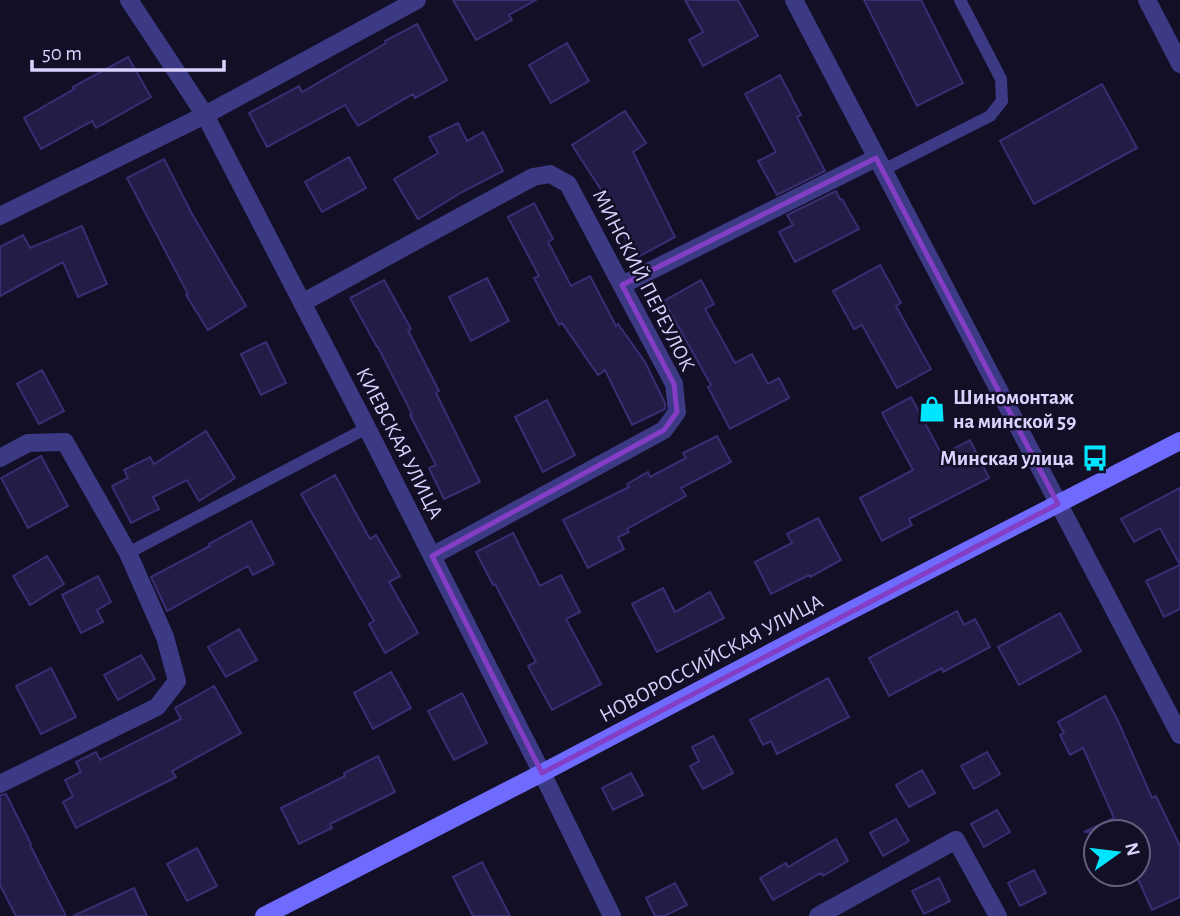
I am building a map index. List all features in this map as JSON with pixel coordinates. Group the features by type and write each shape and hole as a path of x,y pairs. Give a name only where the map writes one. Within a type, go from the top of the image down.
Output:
{"main road":[{"name":"НОВОРОССИЙСКАЯ УЛИЦА","path":"264,916 1180,441"}],"street":[{"name":"КИЕВСКАЯ УЛИЦА","path":"129,0 205,115 367,428 612,916"},
{"path":"0,216 205,115 417,0"},
{"path":"793,0 1058,504 1177,723"},
{"path":"1147,0 1180,64"},
{"path":"622,285 880,164"},
{"name":"МИНСКИЙ ПЕРЕУЛОК","path":"302,303 533,177 550,174 568,184 674,384 677,412 664,430 432,556"},
{"path":"0,458 28,443 65,442 128,553 165,637 177,681 157,707 0,784"},
{"path":"818,916 956,840 998,916"}],"lane":[{"path":"880,164 990,116 1002,101 1001,79 960,0"},
{"path":"128,553 367,428"}],"highlighted area":[{"path":"876,158 1058,504 542,773 432,556 664,430 677,412 674,384 622,285"}],"building":[{"path":"453,0 536,0 509,15 512,20 476,40"},
{"path":"685,0 738,0 758,36 703,66 689,40 703,32"},
{"path":"864,0 921,0 963,83 917,106"},
{"path":"417,24 447,80 415,98 413,94 358,126 345,105 267,147 249,113 299,86 302,92"},
{"path":"567,43 589,81 551,103 529,65"},
{"path":"128,57 151,97 96,128 92,121 41,149 24,118"},
{"path":"780,75 801,115 797,117 825,171 777,195 758,161 776,152 745,94"},
{"path":"1102,84 1137,148 1034,204 1000,141"},
{"path":"625,111 646,143 633,152 675,237 636,258 604,200 607,199 572,145"},
{"path":"458,123 467,141 483,132 503,171 418,219 394,179 438,153 429,137"},
{"path":"349,157 366,188 322,212 305,182"},
{"path":"164,159 192,214 246,306 208,330 186,295 188,294 127,178"},
{"path":"836,191 859,229 795,262 779,232 793,225 787,215"},
{"path":"534,203 553,239 548,242 571,286 590,276 616,326 618,324 645,362 665,403 665,409 632,425 605,370 598,375 562,323 559,325 534,278 539,276 508,217"},
{"path":"82,226 107,284 78,297 63,262 0,296 0,247 23,235 30,248"},
{"path":"880,265 901,303 896,306 931,369 897,388 862,325 854,329 833,291"},
{"path":"487,278 509,321 471,341 449,297"},
{"path":"384,280 411,329 408,330 439,391 436,393 480,482 444,499 429,468 436,465 378,347 350,298"},
{"path":"701,280 714,304 705,309 735,363 752,354 768,384 779,378 789,398 730,429 708,387 711,385 664,301"},
{"path":"266,342 286,383 261,395 241,354"},
{"path":"42,370 64,411 39,424 17,384"},
{"path":"911,397 942,455 970,440 989,478 909,519 912,525 882,541 860,498 913,470 882,413"},
{"path":"547,400 575,455 543,472 515,417"},
{"path":"206,431 235,478 199,501 187,480 153,497 159,509 131,523 112,486 128,478 124,470 150,457 154,464"},
{"path":"717,436 731,462 681,488 686,496 627,529 629,532 618,537 624,549 588,568 563,520 629,487 627,484 648,472 650,477 686,458 683,453"},
{"path":"41,456 68,506 28,528 1,478"},
{"path":"335,475 370,539 376,535 400,576 389,582 418,633 385,653 369,624 374,621 301,494"},
{"path":"1180,488 1180,565 1160,528 1134,542 1121,519"},
{"path":"818,518 841,560 771,594 755,562 792,543 787,534"},
{"path":"251,521 274,564 253,575 248,566 167,611 151,577"},
{"path":"513,533 540,586 561,575 580,612 566,619 601,684 552,710 528,666 536,662 476,552"},
{"path":"47,556 64,584 30,605 13,576"},
{"path":"1180,565 1180,609 1164,617 1146,581"},
{"path":"98,576 111,602 97,610 103,622 81,633 62,595"},
{"path":"663,588 675,612 710,592 724,618 657,652 632,604"},
{"path":"957,611 964,625 975,619 990,647 889,696 869,658"},
{"path":"1060,613 1081,651 1019,685 998,647"},
{"path":"239,629 257,660 226,677 208,647"},
{"path":"141,655 155,679 118,700 104,675"},
{"path":"51,668 76,717 41,734 16,686"},
{"path":"391,672 411,708 373,729 354,693"},
{"path":"828,678 849,717 777,754 771,741 763,745 750,720"},
{"path":"214,686 241,733 172,771 176,777 76,828 63,802 73,796 65,780 81,772 76,762 96,752 100,760 181,719 175,708"},
{"path":"462,693 487,743 454,760 428,711"},
{"path":"1105,696 1152,798 1156,796 1180,846 1180,897 1152,910 1142,888 1152,888 1152,818 1114,818 1083,748 1070,755 1060,735 1064,733 1058,722"},
{"path":"713,736 733,773 703,789 690,766 699,761 692,747"},
{"path":"987,752 1000,774 974,789 961,766"},
{"path":"378,756 395,792 330,824 332,828 299,844 281,808"},
{"path":"922,770 935,793 909,807 896,785"},
{"path":"631,773 643,795 613,810 602,788"},
{"path":"6,794 66,916 16,916 0,885 0,795"},
{"path":"997,810 1010,832 984,847 971,824"},
{"path":"896,819 909,841 883,856 870,833"},
{"path":"836,839 848,861 773,900 760,878 786,863 788,867"},
{"path":"197,848 217,886 187,901 167,864"},
{"path":"482,862 510,916 473,916 453,877"},
{"path":"1034,870 1046,893 1020,906 1008,883"},
{"path":"939,878 950,901 924,914 912,891"},
{"path":"675,883 687,905 664,916 655,916 646,898"},
{"path":"134,888 147,916 73,916"}],"place":[{"name":"Шиномонтаж на минской 59","path":"932,409"},
{"name":"Минская улица","path":"1095,458"}]}
